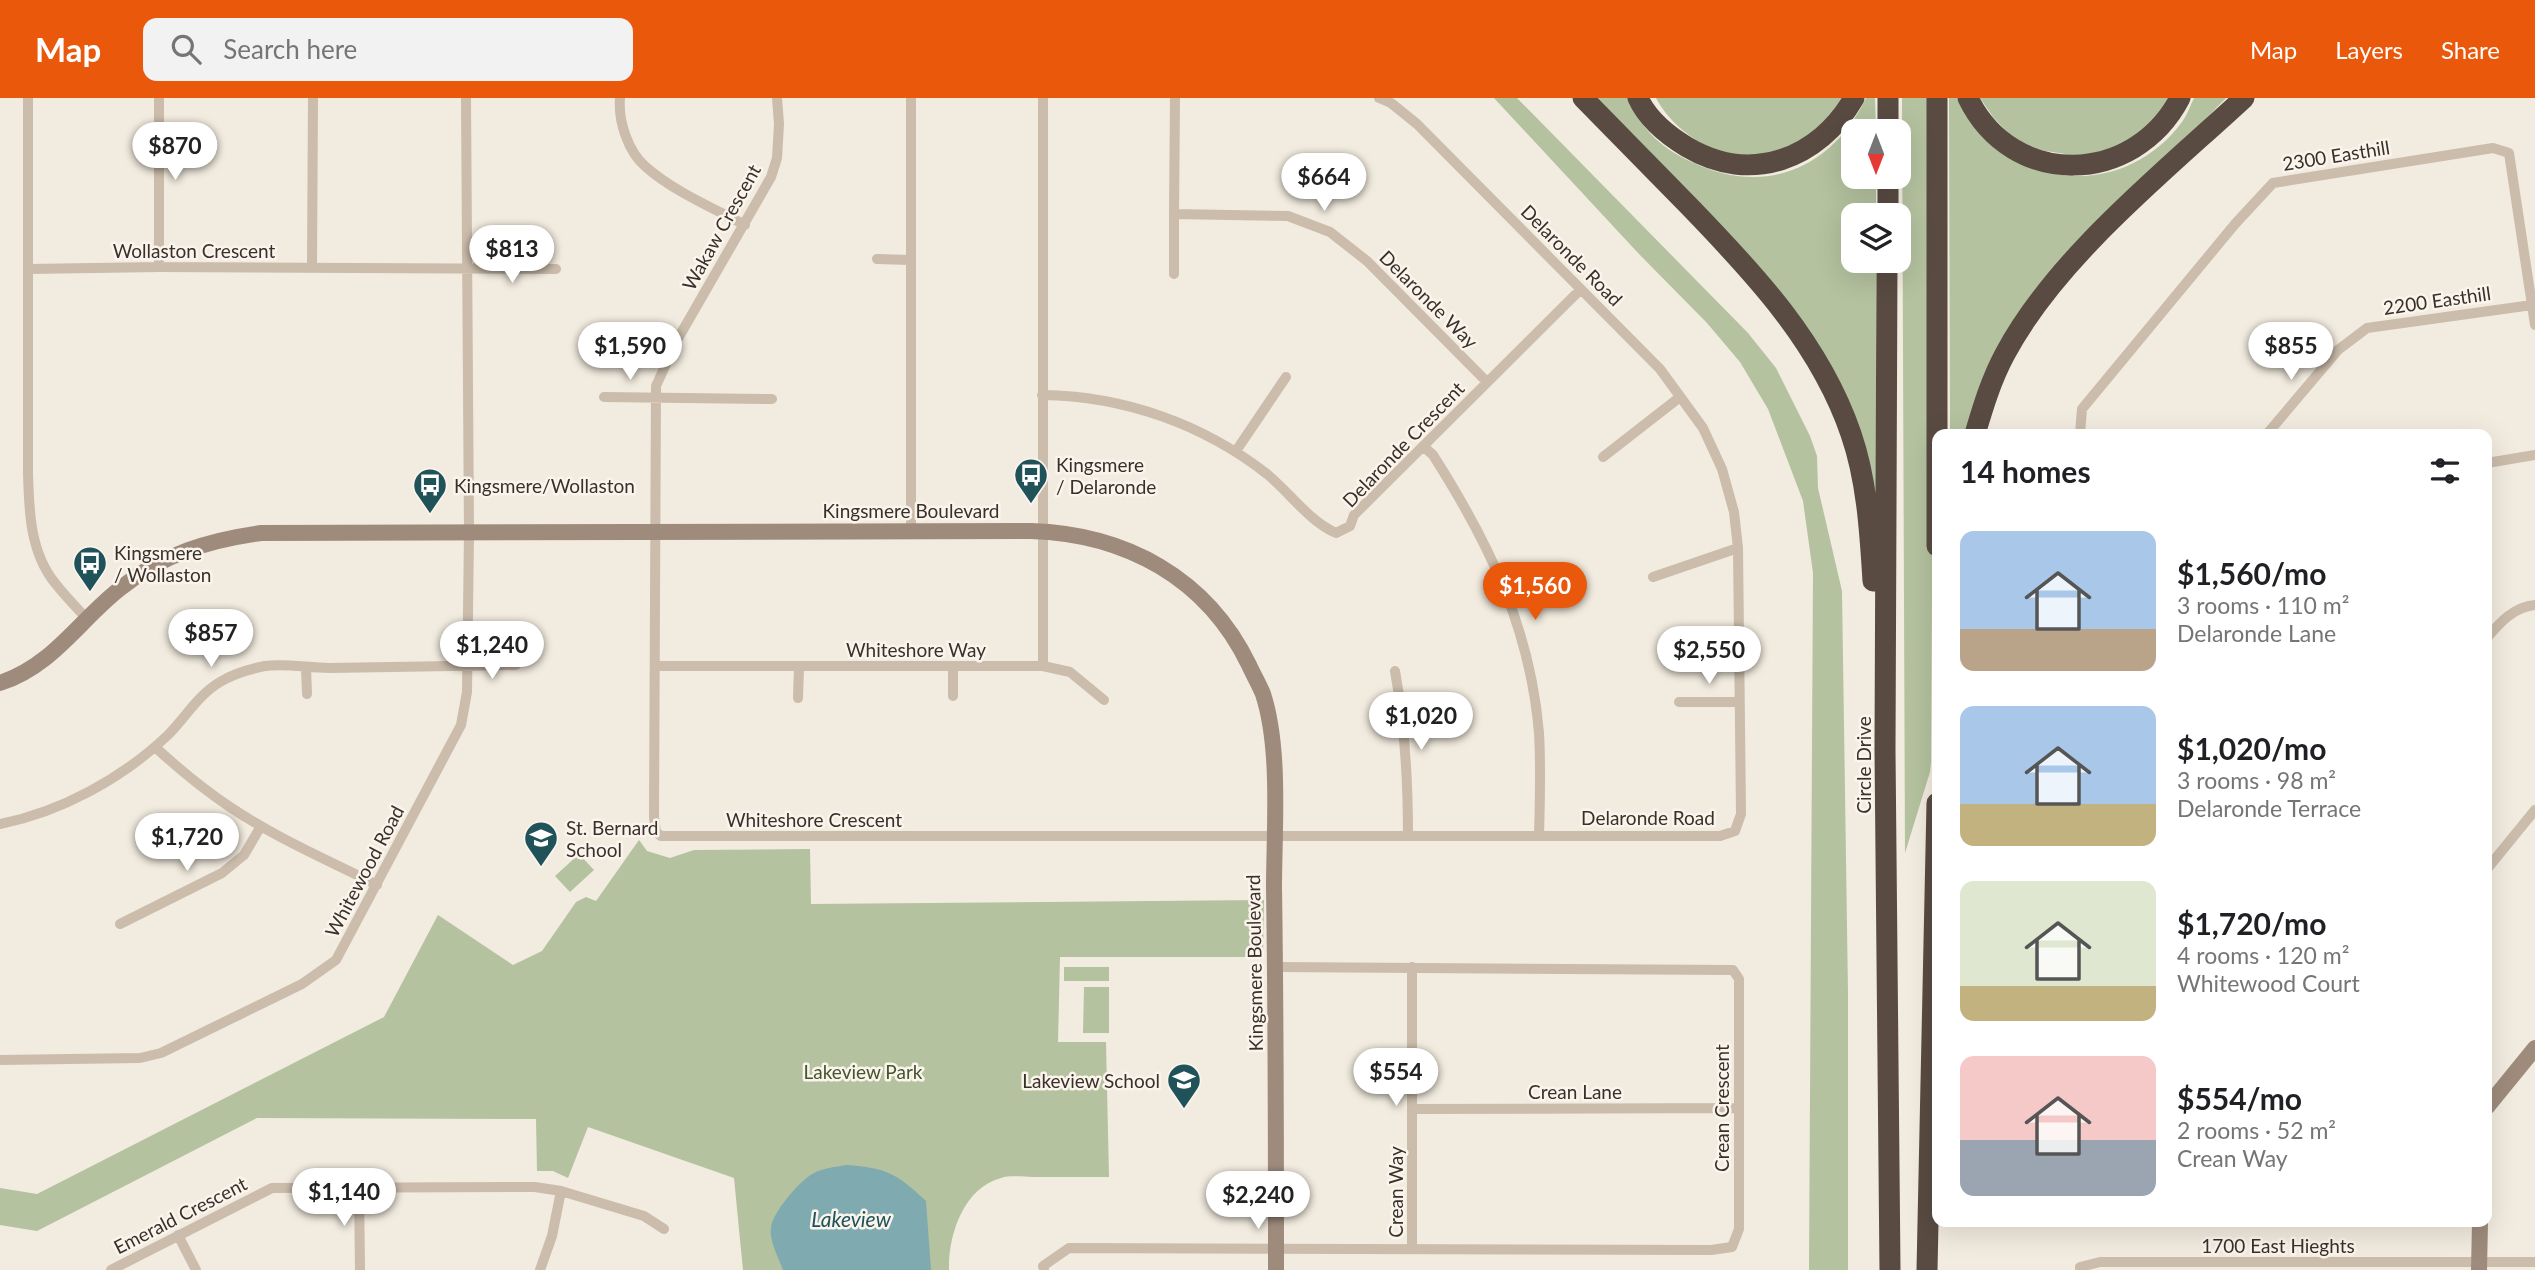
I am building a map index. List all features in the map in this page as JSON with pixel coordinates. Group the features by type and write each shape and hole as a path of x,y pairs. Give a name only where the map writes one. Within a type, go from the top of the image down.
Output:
{"highway":[{"path":"1583,98 1699,216 1773,297 1813,355 1840,408 1858,460 1865,495 1885,750"},
{"path":"1638,98 1654,123 1671,138 1695,152 1738,165 1781,161 1802,152 1831,130 1854,98"},
{"path":"1888,98 1888,119"},
{"path":"1937,98 1937,429"},
{"path":"1968,98 1981,120 1994,135 2009,146 2043,162 2084,165 2104,162 2137,147 2165,122 2179,98"},
{"path":"1977,429 1992,381 2005,354 2038,304 2102,231 2244,98"},
{"name":"Circle Drive","path":"1887,273 1885,750 1890,1270"},
{"path":"1927,1270 1932,1036"}],"street":[{"path":"28,98 30,519 37,549 46,569 55,584 88,620"},
{"path":"159,98 159,267"},
{"path":"312,268 313,98"},
{"path":"466,98 469,533"},
{"path":"620,98 628,139 634,154 646,167 745,225"},
{"name":"Wakaw Crescent","path":"655,531 656,398 661,372 767,185 777,158 777,98"},
{"path":"911,98 911,531"},
{"path":"1043,98 1043,666"},
{"path":"1174,274 1175,98"},
{"name":"Delaronde Road","path":"1274,836 1720,836 1735,831 1741,814 1738,548 1734,512 1722,469 1703,428 1660,369 1417,124 1391,103 1379,98"},
{"name":"2300 Easthill","path":"2080,429 2082,409 2235,223 2273,183 2493,148 2509,153 2535,325"},
{"name":"Delaronde Way","path":"1174,214 1288,216 1330,232 1367,261 1487,382"},
{"path":"877,259 910,260"},
{"name":"Wollaston Crescent","path":"29,269 556,269"},
{"name":"Delaronde Crescent","path":"1042,395 1097,399 1137,408 1191,429 1237,451 1270,477 1323,527 1336,533 1350,526 1354,515 1580,290"},
{"name":"2200 Easthill","path":"2271,429 2338,350 2367,328 2532,304"},
{"path":"1237,451 1286,377"},
{"path":"604,397 772,399"},
{"path":"1602,457 1680,397"},
{"path":"1423,446 1433,455 1477,528 1499,571 1518,623 1532,680 1539,734 1539,835"},
{"path":"2492,462 2535,456"},
{"name":"Whiteshore Crescent","path":"655,531 654,817 656,832 661,836 1274,836"},
{"name":"Kingsmere Boulevard","path":"0,683 11,680 42,662 120,588 147,569 178,552 223,538 261,533 1043,532 1074,534 1135,552 1184,582 1212,609 1237,641 1262,693 1273,742 1276,1270"},
{"name":"Whitewood Road","path":"0,1060 140,1058 161,1053 302,985 336,960 461,725 467,692 469,533"},
{"path":"1653,577 1738,548"},
{"path":"2492,632 2507,616 2526,606 2535,605"},
{"path":"0,824 40,813 88,792 155,747 204,694 220,682 242,672 267,666 306,668 516,665"},
{"name":"Whiteshore Way","path":"655,666 1043,666 1070,672 1104,700"},
{"path":"953,666 953,696"},
{"path":"798,698 799,667"},
{"path":"306,668 307,694"},
{"path":"1395,671 1404,726 1408,836"},
{"path":"1679,702 1739,702"},
{"path":"155,747 193,781 261,826 377,885"},
{"path":"2492,863 2535,810"},
{"path":"120,924 222,873 244,855 261,826"},
{"name":"Crean Crescent","path":"1044,1270 1043,1266 1069,1248 1276,1251 1711,1250 1732,1247 1739,1229 1740,979 1733,970 1276,967"},
{"name":"Crean Way","path":"1412,967 1412,1249"},
{"path":"2492,1101 2535,1048"},
{"name":"Crean Lane","path":"1412,1109 1738,1108"},
{"path":"359,1187 360,1270"},
{"name":"Emerald Crescent","path":"111,1270 272,1188 535,1187 561,1191 643,1216 664,1229"},
{"path":"540,1270 552,1236 561,1191"},
{"path":"2479,1266 2480,1227"},
{"path":"178,1235 196,1270"},
{"name":"1700 East Hieghts","path":"2080,1270 2080,1267 2099,1262 2479,1266 2535,1262"}],"green space":[{"path":"1494,98 1517,98 1748,333 1776,368 1810,436 1817,456 1818,488 1842,591 1848,993 1848,1270 1809,1270 1813,573 1803,501 1768,409 1740,362 1707,323"},
{"path":"1593,98 1629,98 1647,130 1664,146 1696,164 1722,173 1748,177 1795,169 1816,158 1841,135 1841,189 1876,189 1876,203 1841,203 1841,273 1876,273 1876,499 1827,361"},
{"path":"1656,98 1845,98 1823,128 1800,144 1768,156 1749,157 1712,148 1695,139 1679,127"},
{"path":"1866,98 1875,98 1876,119 1854,119"},
{"path":"1902,98 1935,98 1930,772 1905,853 1903,273 1911,273 1911,203 1902,203 1902,189 1911,189 1911,119 1902,119"},
{"path":"1949,98 1957,98 1977,129 2002,152 2032,167 2063,175 2095,175 2127,166 2156,149 2182,122 2194,98 2226,98 2047,281 1970,429 1950,429"},
{"path":"1980,98 2175,98 2142,139 2083,157 2034,149 2011,136"},
{"name":"Lakeview Park","path":"639,840 647,851 670,858 694,850 810,849 811,904 1264,900 1263,957 1060,957 1058,1042 1106,1042 1109,1177 1008,1177 988,1183 977,1192 960,1215 951,1243 949,1270 743,1270 734,1178 588,1127 568,1178 553,1171 537,1171 536,1119 257,1118 37,1231 0,1225 0,1188 37,1194 384,1017 438,915 513,965 542,951 576,902 586,897 596,901"},
{"path":"579,854 594,870 570,892 555,876"},
{"path":"1064,967 1109,967 1109,981 1064,981"},
{"path":"1084,987 1109,987 1109,1033 1083,1033"}],"water":[{"name":"Lakeview","path":"846,1165 872,1168 890,1174 907,1184 926,1201 931,1270 783,1270 771,1233 776,1214 808,1177 821,1170"}],"place":[{"name":"Kingsmere / Delaronde","path":"1031,505"},
{"name":"Kingsmere/Wollaston","path":"430,515"},
{"name":"Kingsmere / Wollaston","path":"90,593"},
{"name":"St. Bernard School","path":"541,868"},
{"name":"Lakeview School","path":"1184,1110"}]}
